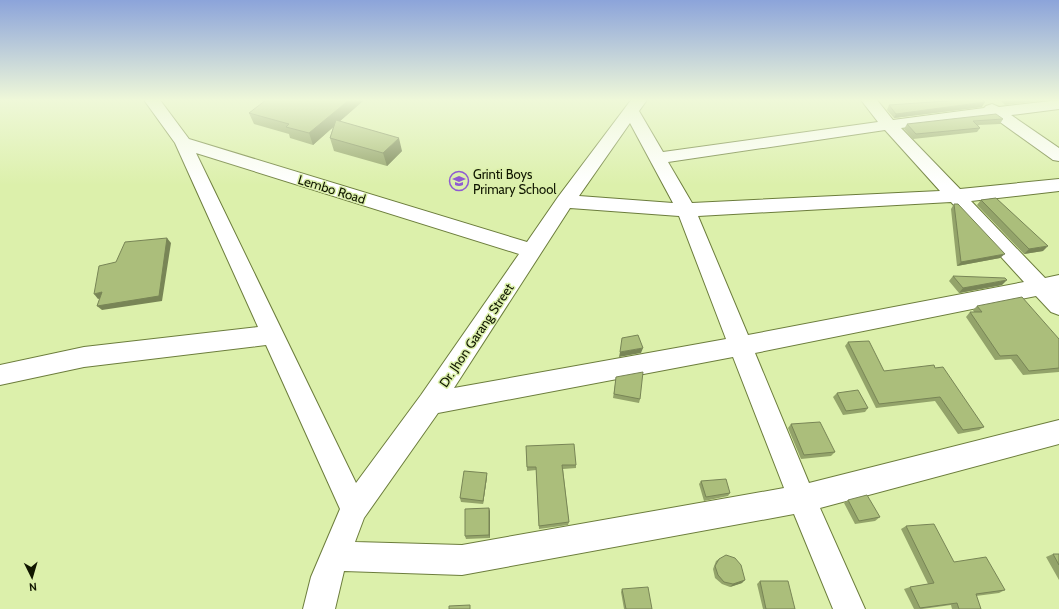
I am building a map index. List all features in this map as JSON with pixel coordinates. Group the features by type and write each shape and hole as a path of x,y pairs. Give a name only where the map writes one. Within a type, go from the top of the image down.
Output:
{"street":[{"path":"172,128 183,143 354,509"},
{"name":"Dr. Jhon Garang Street","path":"319,609 331,566 354,509 430,403 565,201 619,128"},
{"path":"645,128 657,158 686,210 742,346 802,499 849,609"},
{"path":"657,158 865,128"},
{"path":"892,128 956,196 1050,285 1059,306"},
{"path":"1021,128 1059,156"},
{"name":"Lembo Road","path":"183,143 532,251"},
{"path":"565,201 686,210 956,196 1059,186"},
{"path":"430,403 742,346 1050,285"},
{"path":"0,375 84,357 273,335"},
{"path":"331,566 462,560 802,499 1059,432"}],"building":[{"path":"291,128 315,128 309,133"},
{"path":"333,128 365,128 399,138 383,153 330,138"},
{"path":"911,128 976,128 916,134"},
{"path":"996,198 1048,246 1029,249 981,200"},
{"path":"954,204 958,204 1005,254 961,262"},
{"path":"167,238 159,296 97,306 102,292 94,294 99,266 116,262 125,242"},
{"path":"953,276 1005,278 1007,280 963,288"},
{"path":"1022,297 1059,339 1059,368 1029,371 1017,355 1000,356 970,312 982,312 977,306"},
{"path":"638,335 643,348 620,352 622,338"},
{"path":"869,341 884,371 934,365 935,368 943,367 984,427 963,430 940,397 879,404 848,342"},
{"path":"643,372 640,399 614,394 616,377"},
{"path":"858,390 868,408 846,411 837,393"},
{"path":"820,422 835,452 804,455 791,424"},
{"path":"574,444 576,465 562,465 569,522 539,526 536,467 527,467 526,446"},
{"path":"464,471 487,473 483,501 460,498"},
{"path":"726,479 730,493 706,497 701,481"},
{"path":"867,495 880,517 859,521 848,500"},
{"path":"489,508 489,535 465,536 465,509"},
{"path":"934,524 954,562 986,557 1005,590 976,594 981,609 959,609 957,603 920,608 910,587 934,583 906,526"},
{"path":"1053,554 1059,554 1059,565"},
{"path":"726,555 735,558 741,565 745,580 733,584 724,582 718,575 715,566 719,559"},
{"path":"760,581 788,581 795,609 766,609"},
{"path":"648,587 652,609 626,609 622,589"},
{"path":"470,605 470,609 449,609 449,606"}],"place":[{"name":"Grinti Boys Primary School","path":"459,181"}]}
